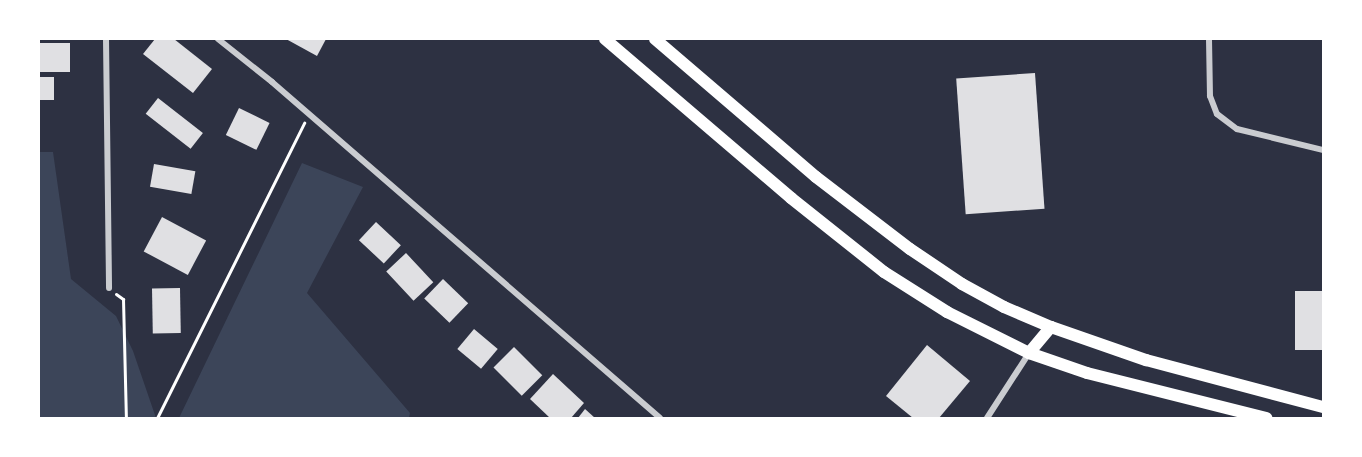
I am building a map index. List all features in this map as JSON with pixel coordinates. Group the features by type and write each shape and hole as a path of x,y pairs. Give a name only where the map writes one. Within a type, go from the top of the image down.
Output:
{"highway":[{"path":"605,39 792,198 885,272 947,312 1029,353 1087,373 1266,418"},
{"path":"655,39 816,177 910,249 962,284 1004,307 1051,327 1146,360 1323,407"},
{"path":"1029,353 1051,327"}],"street":[{"path":"106,39 109,288"},
{"path":"218,39 309,114 660,418"},
{"path":"1209,39 1210,96 1216,114 1237,129 1323,150"},
{"path":"987,418 1029,353"}],"path":[{"path":"157,418 289,147 309,114"},
{"path":"109,288 123,299 126,418"}],"shaded area":[{"path":"39,152 53,152 71,279 116,316 133,351 156,418 39,418"},
{"path":"302,163 363,187 307,293 410,413 409,418 179,418"}],"building":[{"path":"155,39 174,39 212,69 193,93 143,54"},
{"path":"286,39 326,39 317,56"},
{"path":"39,43 70,43 70,72 39,72"},
{"path":"1035,73 1044,209 966,214 956,79"},
{"path":"39,77 54,77 54,100 39,100"},
{"path":"158,98 203,133 191,149 146,114"},
{"path":"239,108 270,123 256,150 226,135"},
{"path":"154,164 195,171 191,194 150,187"},
{"path":"162,217 206,240 188,275 144,251"},
{"path":"376,222 401,245 384,263 359,240"},
{"path":"406,253 433,282 414,301 386,271"},
{"path":"443,279 468,303 449,323 424,298"},
{"path":"152,288 180,288 181,333 153,333"},
{"path":"1295,291 1323,291 1323,350 1295,350"},
{"path":"474,329 498,349 481,369 457,349"},
{"path":"927,345 970,381 939,418 913,418 886,396"},
{"path":"514,347 542,375 522,396 493,368"},
{"path":"553,374 584,403 571,418 550,418 530,399"},
{"path":"585,409 595,418 578,418"}]}
